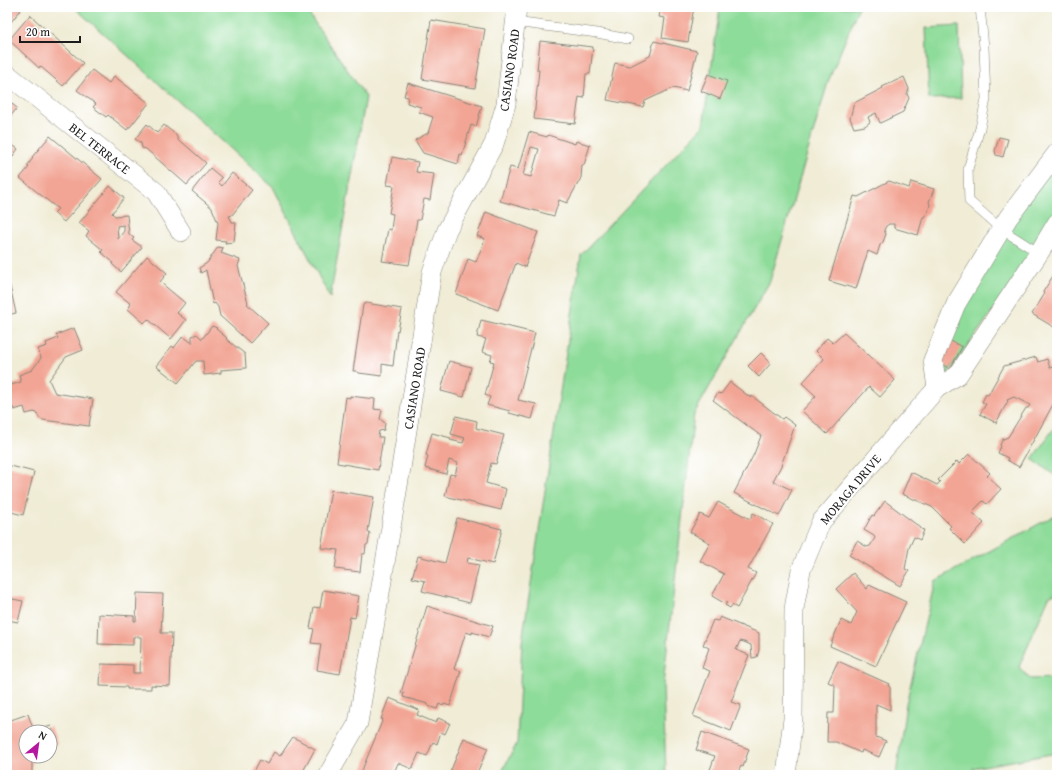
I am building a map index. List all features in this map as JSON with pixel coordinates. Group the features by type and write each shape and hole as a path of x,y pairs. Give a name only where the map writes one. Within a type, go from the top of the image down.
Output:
{"street":[{"name":"CASIANO ROAD","path":"328,775 358,723 432,272 446,230 494,144 506,104 516,15"},
{"name":"BEL TERRACE","path":"7,74 156,192 181,232"},
{"path":"937,388 933,360 956,304 1008,218 1057,153"},
{"name":"MORAGA DRIVE","path":"786,775 793,719 794,609 801,570 821,522 937,388 958,375 1039,253 1057,223"}],"lane":[{"path":"980,7 984,47 986,99 980,128 968,169 969,201 1001,229 1039,253"},
{"path":"516,15 628,39"}],"green space":[{"path":"74,7 304,7 366,97 330,298 273,187"},
{"path":"720,7 859,7 828,82 770,281 694,414 663,685 666,775 500,775 517,743 522,642 581,255 703,126"},
{"path":"959,26 961,98 929,99 926,28"},
{"path":"1057,153 1057,223 937,388 956,304"},
{"path":"1057,424 1057,477 1032,459"},
{"path":"1057,514 1057,593 1049,597 1019,667 1030,679 1057,678 1057,753 973,768 974,775 896,775 906,704 935,581"}],"building":[{"path":"7,7 23,7 7,27"},
{"path":"591,7 610,7 609,10"},
{"path":"661,7 694,7 688,42 662,38 665,18 659,17"},
{"path":"30,15 83,63 63,86 40,66 39,68 9,40"},
{"path":"431,20 485,29 475,88 422,79"},
{"path":"540,41 593,47 590,74 586,74 584,98 579,97 575,124 534,119 539,70 537,70"},
{"path":"654,41 697,51 687,91 673,88 645,101 643,107 607,100 615,63 630,66 650,56"},
{"path":"92,70 109,83 114,76 149,103 127,130 108,115 106,117 93,107 96,104 77,90"},
{"path":"708,74 727,81 720,99 701,91"},
{"path":"904,77 909,89 907,94 909,98 903,112 880,123 876,113 868,117 870,122 865,126 854,128 850,118 854,103 883,88 882,87"},
{"path":"408,83 482,106 476,127 471,125 462,155 460,154 458,164 423,153 415,140 428,133 433,117 419,112 421,107 407,103 408,97 404,96"},
{"path":"7,100 17,108 7,121"},
{"path":"147,124 157,133 164,125 176,135 181,143 182,142 206,163 187,185 146,149 142,148 141,143 135,139"},
{"path":"529,132 547,137 548,135 575,144 576,141 590,145 584,165 582,165 581,178 567,203 559,200 554,216 500,201 510,167 518,169","holes":["531,147 539,149 531,177 523,175"]},
{"path":"50,136 102,179 64,222 54,213 58,209 20,178 29,167 27,166 33,158 32,157"},
{"path":"999,137 1008,139 1003,157 996,155 995,151"},
{"path":"7,141 18,149 7,164"},
{"path":"392,157 418,162 416,172 434,174 430,200 424,199 420,220 417,220 409,265 382,261 388,229 391,230 393,214 389,213 394,186 387,185"},
{"path":"210,168 222,178 218,182 222,186 232,173 252,190 232,215 229,216 232,222 236,223 234,242 225,243 226,241 216,240 218,223 212,208 192,191"},
{"path":"889,181 909,188 911,182 934,189 929,202 930,205 928,212 923,217 918,235 894,228 894,224 889,224 884,230 886,234 877,255 868,251 856,289 829,281 854,196 858,197"},
{"path":"110,186 124,198 112,213 115,216 127,215 129,234 134,238 132,240 142,247 121,272 112,264 113,262 101,252 103,250 86,236 89,231 79,223","holes":["124,225 124,231 118,239 117,226"]},
{"path":"486,212 538,232 525,267 516,263 498,310 456,294 468,259 476,262 485,239 477,236"},
{"path":"218,247 223,248 221,253 240,260 238,266 248,303 247,304 268,323 250,343 220,316 218,307 215,303 213,304 206,270 201,273 199,268 207,263"},
{"path":"147,256 167,273 160,282 185,303 177,313 186,320 171,339 148,319 144,323 128,309 131,304 116,292"},
{"path":"1056,271 1057,329 1032,314 1044,295 1043,292"},
{"path":"7,282 9,282 16,313 7,315"},
{"path":"366,303 402,309 398,331 397,330 393,366 382,364 382,376 353,371 363,305"},
{"path":"481,320 535,333 518,400 536,404 532,419 487,405 490,397 485,395 494,362 490,361 492,355 482,352 486,339 477,337"},
{"path":"212,326 217,328 216,329 227,338 226,339 245,354 246,368 221,370 221,373 204,375 203,361 196,361 178,383 156,366 172,346 174,348 183,336 192,343 192,336 197,334 202,339"},
{"path":"74,328 83,350 66,357 49,380 55,393 93,399 89,426 43,420 39,418 37,413 34,412 26,414 24,407 14,410 13,407 11,408 7,396 7,384 11,383 11,385 21,382 19,375 32,370 41,358 38,349 47,346 46,343 58,338 56,335"},
{"path":"844,333 895,380 880,397 869,387 827,434 802,411 816,396 802,383 824,359 816,351 827,338 833,343"},
{"path":"951,341 962,347 950,369 938,362"},
{"path":"761,353 771,363 759,377 748,366"},
{"path":"1036,357 1038,362 1047,359 1050,368 1057,366 1057,397 1019,467 1007,460 1008,458 998,453 1003,439 1008,437 1026,408 1030,405 1014,397 1007,400 1008,401 996,423 980,414 986,404 982,402 986,394 988,395 1004,366"},
{"path":"449,361 471,367 464,397 441,391"},
{"path":"730,382 751,398 752,396 782,419 784,417 795,425 781,466 773,481 792,490 779,516 734,493 754,454 761,436 713,400 718,393 721,394"},
{"path":"350,396 375,399 374,409 382,410 380,419 385,423 384,430 379,431 378,437 383,437 378,470 337,463 346,397 350,398"},
{"path":"456,416 477,421 476,428 504,435 496,464 491,463 486,483 506,489 501,510 445,496 450,474 455,475 458,463 449,460 446,474 425,468 428,456 426,455 432,433 463,443 465,438 451,434"},
{"path":"969,454 990,473 987,476 1001,489 987,504 983,501 972,512 984,523 965,544 949,528 951,526 932,507 902,494 911,472 937,485 940,482 938,480 957,461 959,464"},
{"path":"7,465 34,472 23,515 7,511"},
{"path":"331,490 374,497 368,531 370,533 368,544 366,545 365,554 362,554 360,572 335,569 338,550 321,548"},
{"path":"885,501 924,530 920,540 914,537 909,548 905,569 909,571 900,586 849,555 857,541 867,547 870,546 875,538 864,530 872,515 874,516"},
{"path":"718,502 750,519 753,513 773,524 748,569 756,573 737,608 732,605 730,608 725,605 727,603 724,603 712,596 724,574 700,561 710,543 690,532 700,514 709,518"},
{"path":"457,518 502,529 493,564 468,558 467,563 479,565 470,603 422,591 425,581 412,578 418,556 445,563"},
{"path":"853,573 867,589 869,585 906,602 876,666 830,646 841,620 851,625 857,612 836,589"},
{"path":"323,590 359,596 355,618 350,617 340,674 317,670 321,644 311,643 314,629 310,628 314,607 320,608"},
{"path":"137,593 163,594 161,633 172,633 170,686 151,685 151,689 127,689 127,687 100,686 101,664 133,665 133,673 140,673 141,637 133,637 133,645 98,644 99,614 134,616 134,621 136,621"},
{"path":"7,598 23,601 18,622 7,620"},
{"path":"427,606 493,626 489,637 472,632 472,634 466,632 454,669 461,671 450,706 444,704 443,706 439,704 437,709 428,706 428,704 403,697 404,693 401,693"},
{"path":"720,617 759,633 759,650 757,657 752,658 751,645 744,642 740,641 736,650 749,655 731,702 741,705 731,731 693,716 710,671 702,668 709,648 703,645 713,620 718,621"},
{"path":"838,661 889,684 890,710 876,704 876,737 886,741 879,757 862,750 861,753 836,742 827,742 828,713 834,713 835,685 828,682"},
{"path":"389,698 419,710 417,715 436,723 438,718 450,723 445,734 441,732 437,744 433,742 427,756 419,753 412,769 398,763 393,775 360,775 383,719 381,719"},
{"path":"28,714 32,724 18,724 18,764 32,764 32,775 7,775 7,716 10,716 11,720"},
{"path":"702,732 749,749 743,767 741,766 737,775 708,775 715,756 696,750"},
{"path":"293,737 315,749 301,775 252,775 260,760 267,764 274,752 280,756"},
{"path":"464,738 488,748 476,775 449,775"}]}
